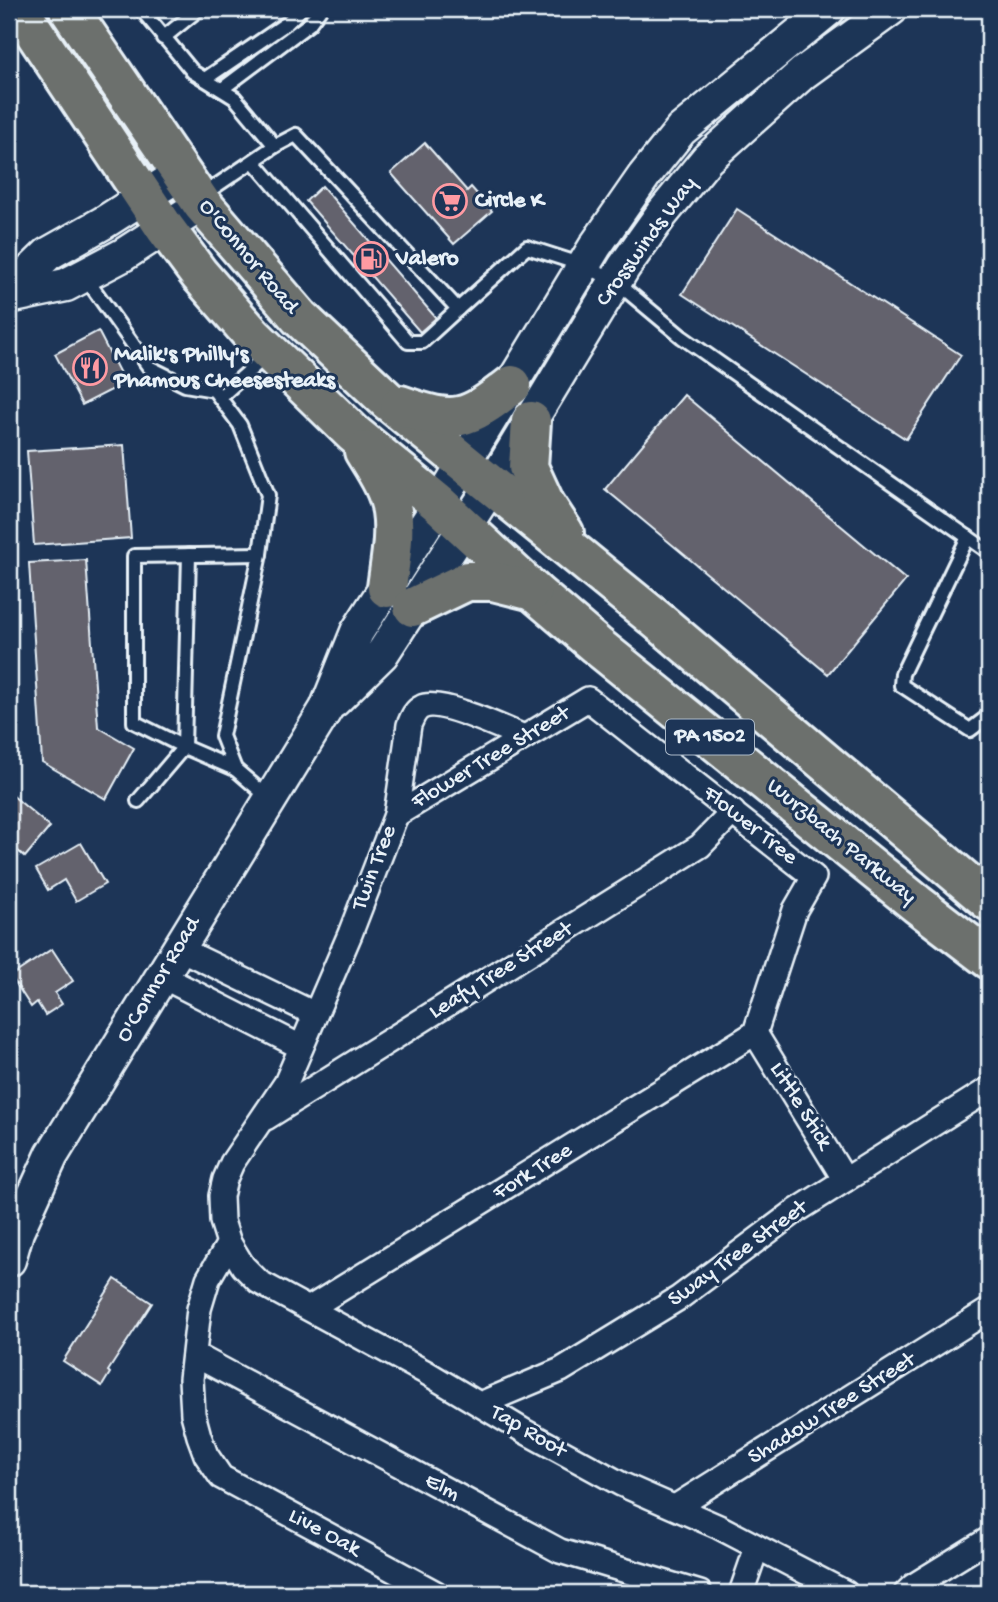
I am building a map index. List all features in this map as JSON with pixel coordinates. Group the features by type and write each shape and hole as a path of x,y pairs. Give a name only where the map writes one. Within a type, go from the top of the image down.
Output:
{"highway":[{"name":"O'Connor Road","path":"19,9 155,213 199,274 270,353 354,434 451,516"},
{"name":"O'Connor Road","path":"69,9 193,192 299,317 387,400 478,474"},
{"path":"387,400 429,415 456,419 486,405 512,385"},
{"path":"531,421 528,467 545,504 579,556"},
{"path":"354,434 383,482 392,510 400,598 467,581 493,581 534,592"},
{"name":"PA 1502","path":"478,474 989,901"},
{"name":"Wurzbach Parkway","path":"451,516 534,592 917,904 989,959"}],"main road":[{"name":"Crosswinds Way","path":"478,474 512,385 583,265 644,176 681,130 829,9"},
{"path":"835,9 854,35"},
{"name":"Crosswinds Way","path":"478,474 531,421 615,282 661,215 707,159 803,73 891,9"},
{"path":"9,295 47,254 103,223 155,213 193,192"},
{"path":"9,295 66,285 123,255 155,213"},
{"name":"O'Connor Road","path":"9,1260 17,1232 52,1155 326,709 382,654 400,598 478,474"}],"street":[{"name":"Flower Tree","path":"586,701 588,699 814,877 795,910 755,1033"},
{"name":"Flower Tree Street","path":"396,815 586,701"},
{"name":"Twin Tree","path":"229,1243 222,1221 223,1188 232,1163 286,1083 350,934 396,815 409,725 414,713 428,705 449,708 524,737"},
{"name":"Leafy Tree Street","path":"260,1122 700,846 733,811"},
{"path":"178,948 314,1014"},
{"path":"161,976 301,1046"},
{"name":"Little Stick","path":"755,1033 845,1180"},
{"name":"Fork Tree","path":"310,1308 755,1033"},
{"name":"Sway Tree Street","path":"480,1404 561,1370 679,1298 793,1213 989,1089"},
{"path":"195,1354 199,1308 208,1279 229,1243"},
{"name":"Tap Root","path":"229,1243 243,1266 258,1282 310,1308 621,1484 675,1507 846,1593"},
{"name":"Shadow Tree Street","path":"675,1507 989,1310"},
{"name":"Live Oak","path":"195,1354 191,1379 194,1414 199,1436 214,1469 221,1477 436,1593"},
{"name":"Elm","path":"195,1354 560,1551 700,1593"},
{"path":"906,1593 989,1539"},
{"path":"741,1593 757,1547"}],"lane":[{"path":"141,9 193,72 236,98 275,146"},
{"path":"163,38 199,9"},
{"path":"205,79 287,23 301,9"},
{"path":"222,89 309,24 320,9"},
{"path":"193,192 254,162 275,146 296,135 458,309"},
{"path":"254,162 408,342 422,342 527,247 583,265 615,282 682,337 989,552"},
{"path":"84,275 149,367 185,385 214,390 220,397 240,425 268,495 260,554 222,736 235,769"},
{"path":"220,397 270,353"},
{"path":"968,537 902,674 901,685 970,730 986,718 989,712"},
{"path":"260,554 134,556 134,722 235,769 270,799"},
{"path":"138,801 184,747 189,555"}],"building":[{"name":"Circle K","path":"425,143 467,191 471,187 492,211 454,244 391,173"},
{"name":"Valero","path":"322,186 436,318 420,332 306,201"},
{"path":"737,209 961,355 906,439 682,294"},
{"name":"Malik's Philly's Phamous Cheesesteaks","path":"98,331 125,383 82,405 55,354"},
{"path":"684,395 906,580 828,674 605,489"},
{"path":"124,445 131,538 34,545 27,451"},
{"path":"86,560 98,727 134,748 106,799 42,762 29,563"},
{"path":"12,795 50,827 25,857 9,843 9,798"},
{"path":"81,843 105,884 76,901 64,880 48,890 36,869"},
{"path":"52,949 73,981 55,993 62,1004 45,1015 37,1002 31,1007 11,976"},
{"path":"115,1279 152,1303 108,1371 110,1373 102,1386 63,1361"}],"place":[{"name":"Circle K","path":"450,201"},
{"name":"Valero","path":"371,259"},
{"name":"Malik's Philly's Phamous Cheesesteaks","path":"90,368"}]}
